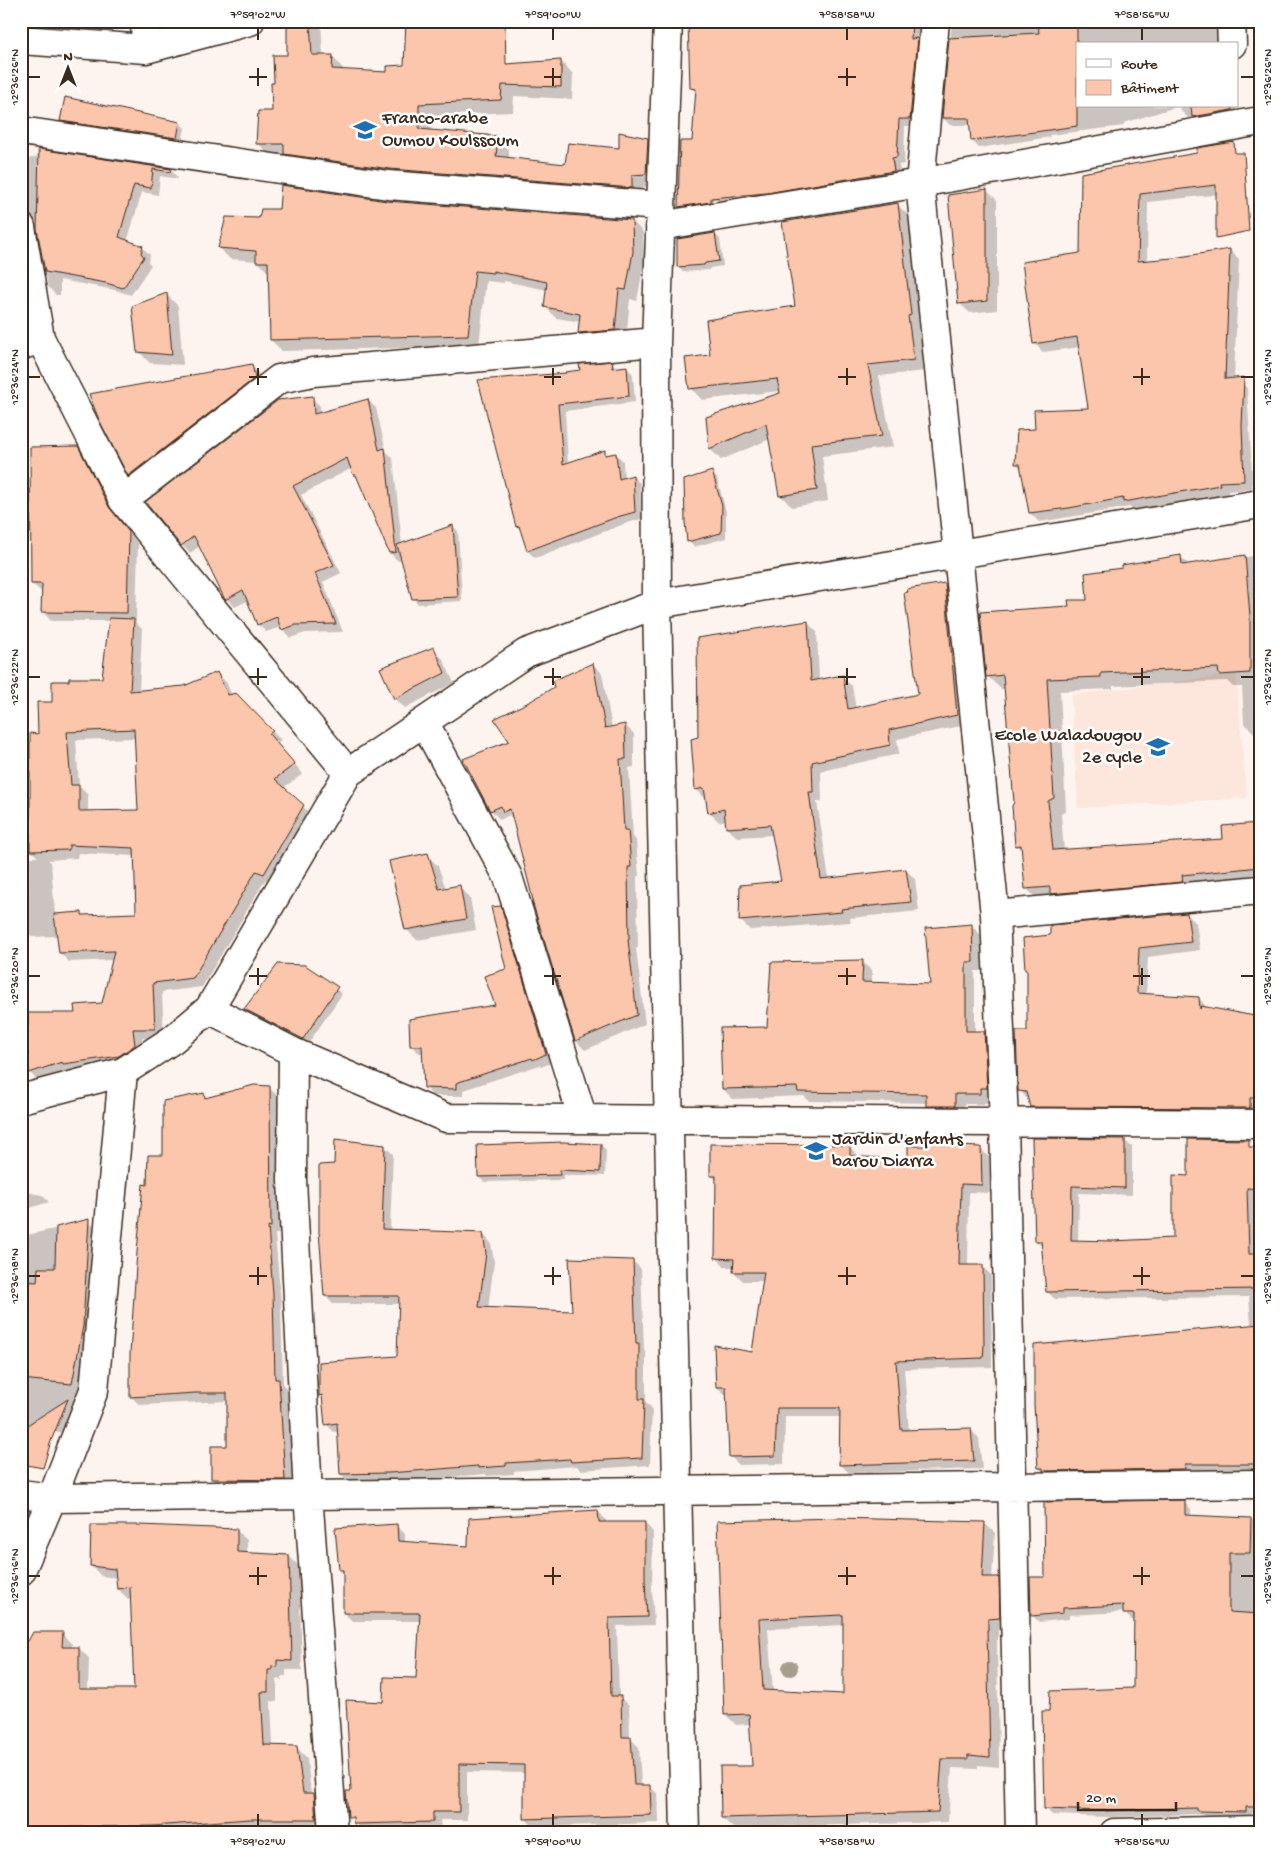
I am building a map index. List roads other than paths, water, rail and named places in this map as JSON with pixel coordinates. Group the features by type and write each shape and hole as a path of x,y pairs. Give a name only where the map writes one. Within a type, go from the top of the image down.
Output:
{"street":[{"path":"144,21 146,49"},
{"path":"21,40 146,49 250,21"},
{"path":"668,21 656,342 657,604 684,1833"},
{"path":"935,21 920,183 995,915 1004,1122 1020,1833"},
{"path":"1231,21 1232,42"},
{"path":"21,131 388,185 660,216 920,183 1244,117"},
{"path":"21,227 30,342 123,500 348,773"},
{"path":"123,500 279,379 312,372 656,342"},
{"path":"21,1099 123,1072 172,1040 209,1009 348,773 526,653 657,604 1260,504"},
{"path":"424,722 508,877 583,1119"},
{"path":"995,915 1260,890"},
{"path":"209,1009 293,1052 446,1118 1260,1124"},
{"path":"293,1052 292,1180 308,1494 333,1833"},
{"path":"21,1571 94,1390 123,1072"},
{"path":"21,1494 52,1498 1260,1484"},
{"path":"1114,1833 1260,1830"}],"place":[{"name":"Franco-arabe Oumou Koulssoum","path":"365,130"},
{"name":"Ecole Waladougou 2e cycle","path":"1158,747"},
{"name":"Jardin d'enfants barou Diarra","path":"816,1151"}]}
